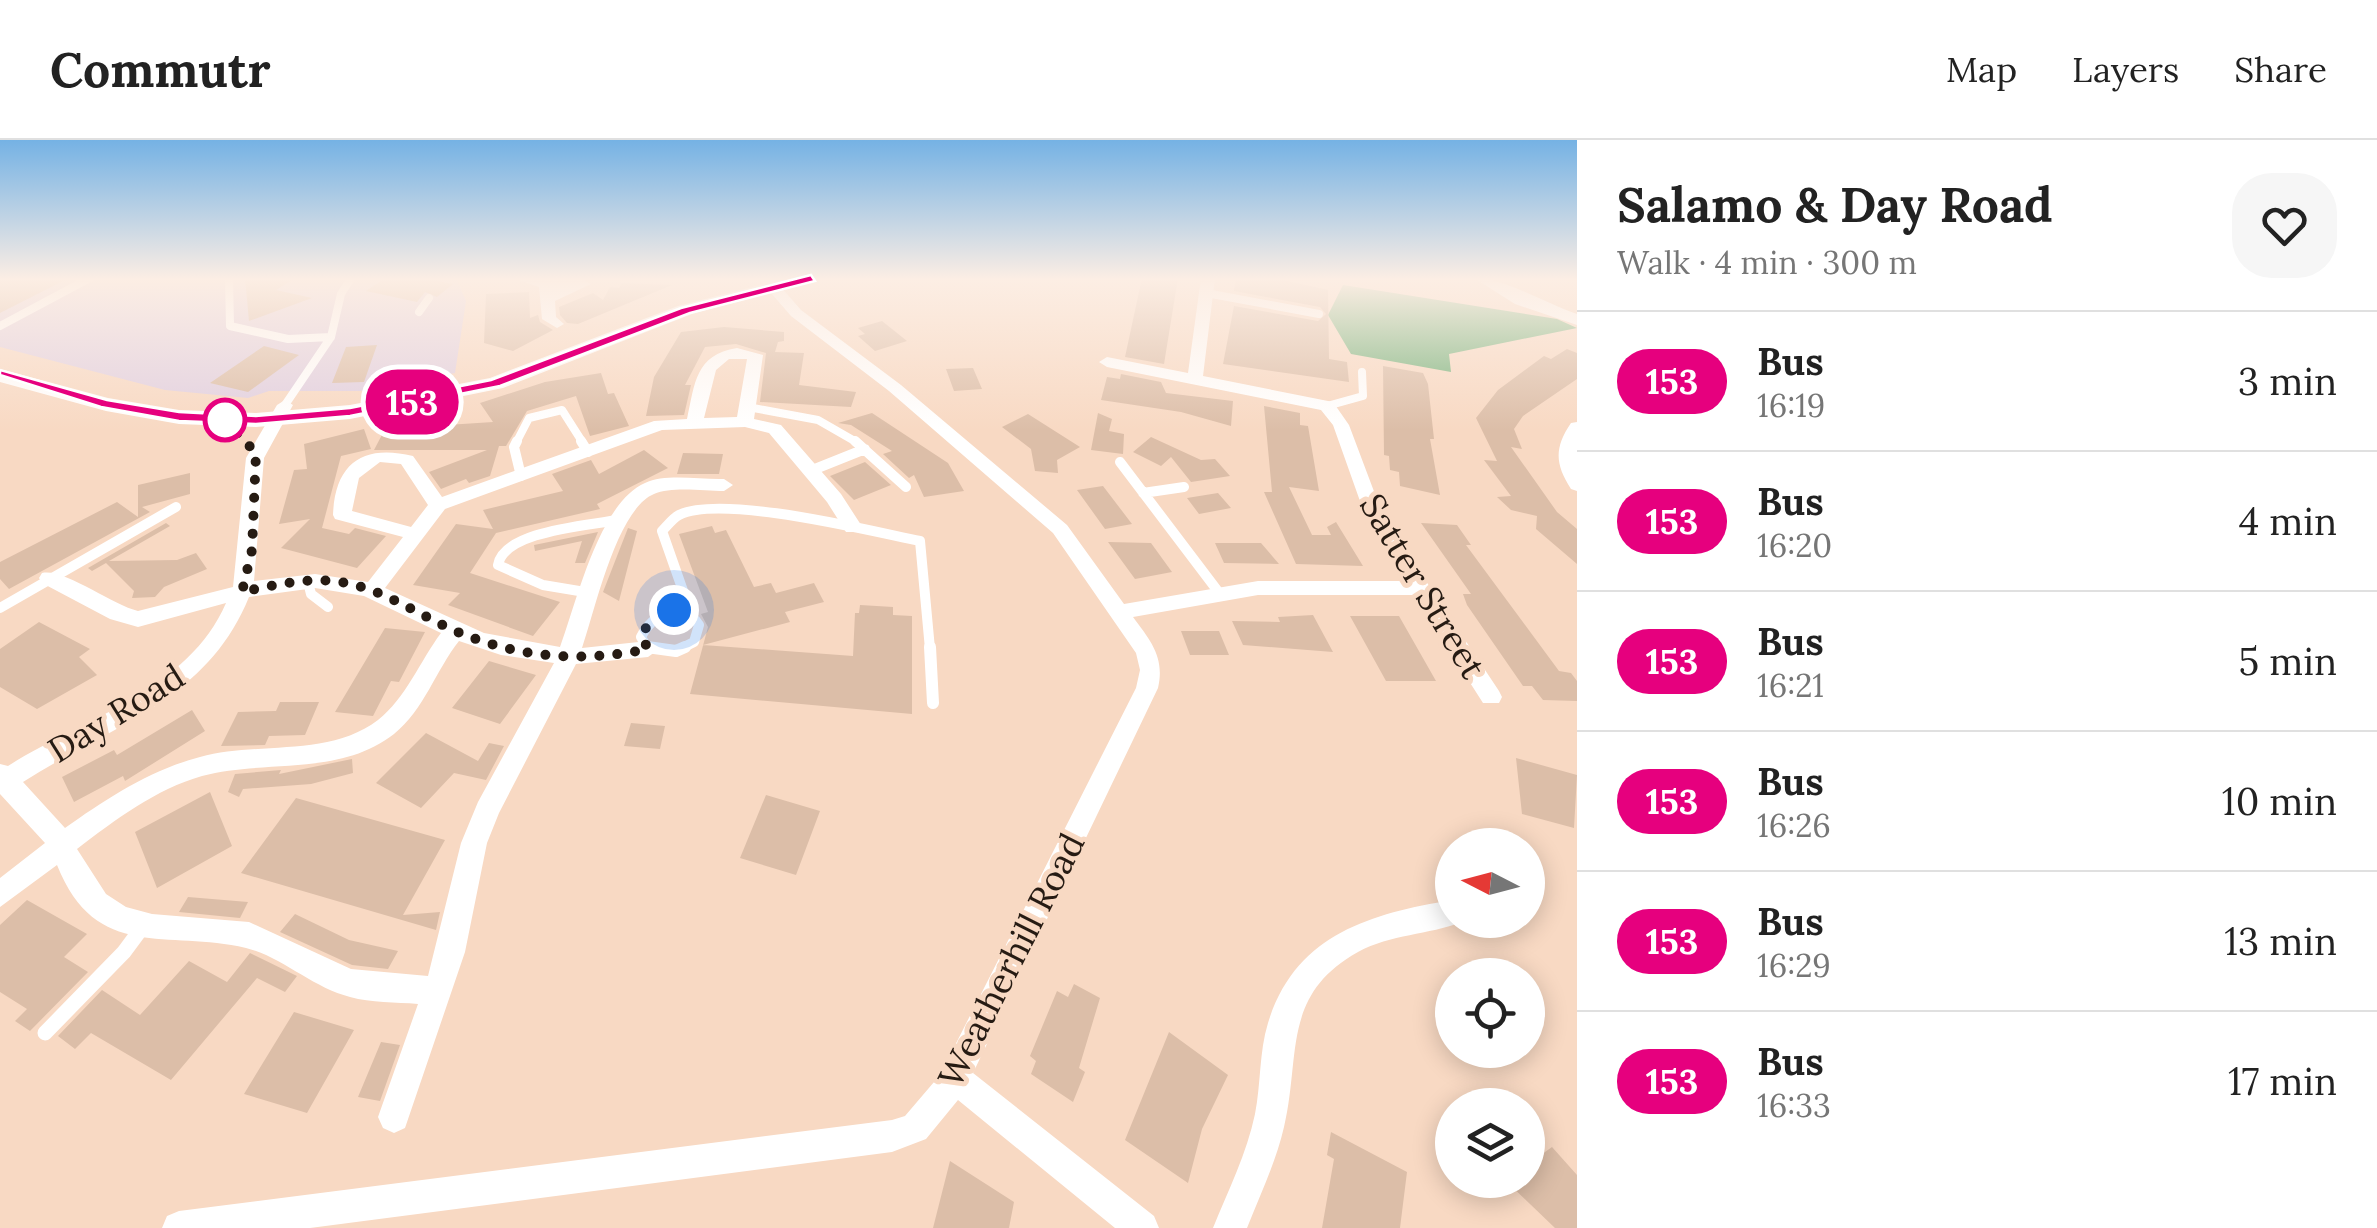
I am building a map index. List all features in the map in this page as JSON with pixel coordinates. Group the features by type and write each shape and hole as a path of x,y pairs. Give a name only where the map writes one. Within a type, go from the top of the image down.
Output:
{"main road":[{"path":"0,374 159,414 235,420 469,378 602,329"},
{"path":"0,359 169,401 282,411"}],"street":[{"name":"Weatherhill Road","path":"180,1228 892,1136 915,1128 932,1112 954,1077 1147,688 1151,670 1146,650 1048,517 895,388 817,329"},
{"path":"1194,378 1201,329"},
{"path":"694,424 711,363 720,353 754,354 746,415"},
{"path":"1106,362 1327,406"},
{"name":"Satter Street","path":"1327,406 1341,425 1371,510 1491,697"},
{"name":"Day Road","path":"2,780 149,701 208,651 242,592 252,550 256,453 282,411"},
{"path":"373,590 438,505 643,430 746,415 780,432 853,528"},
{"path":"1577,426 1563,453 1565,466 1577,486"},
{"path":"415,534 342,515 349,474 355,465 375,458 407,460 438,505"},
{"path":"394,1116 439,992 467,868 486,810 568,658 618,520 633,498 653,486 724,485"},
{"path":"49,578 117,614 138,619 242,592 308,582 339,582 373,590 455,630 532,654 602,658 648,649"},
{"path":"1119,612 1272,588 1420,588"},
{"path":"0,894 63,845 176,775 228,760 340,749 366,739 400,713 455,630"},
{"path":"2,780 63,845 72,869 96,903 120,919 249,936 350,983 439,992"},
{"path":"1230,1228 1270,1115 1284,1017 1302,983 1342,943 1374,928 1435,916"},
{"path":"954,1077 1142,1228"}],"lane":[{"path":"242,329 288,339 331,337"},
{"path":"282,411 333,329"},
{"path":"1327,406 1363,396 1362,372"},
{"path":"521,476 514,448 528,418 562,410 588,452"},
{"path":"746,415 805,412 865,449 906,487"},
{"path":"810,470 865,449"},
{"path":"1120,462 1220,594"},
{"path":"1143,493 1184,486"},
{"path":"0,608 176,507"},
{"path":"684,612 698,625 694,642 676,651 648,649 642,637 652,618 684,612 688,605 662,531 680,514 708,509 920,541 925,558 932,703"},
{"path":"591,593 566,592 521,576 498,565 498,560 512,541 618,520"},
{"path":"308,582 311,594 328,608"},
{"path":"45,1033 124,952 144,925"}],"shaded area":[{"path":"0,329 462,329 455,373 360,391 269,391 248,398 165,390 0,347"}],"green space":[{"path":"1336,329 1573,329 1449,354 1451,372 1351,354"}],"building":[{"path":"485,329 553,330 513,351 484,343"},
{"path":"745,329 784,332 784,341 778,342 775,352 804,353 799,385 856,392 851,407 760,402 766,353 736,344 705,347 685,385 691,385 684,415 646,416 654,377 681,332"},
{"path":"859,329 892,329 907,341 875,351 858,336 865,334"},
{"path":"1131,329 1170,329 1164,364 1125,357"},
{"path":"1230,329 1329,329 1329,359 1347,362 1349,382 1223,364"},
{"path":"377,345 364,382 332,383 346,347"},
{"path":"264,346 299,355 248,392 210,383"},
{"path":"1567,349 1577,353 1577,379 1523,416 1514,429 1522,449 1511,447 1557,512 1577,529 1577,564 1536,529 1537,516 1511,510 1497,497 1511,496 1484,460 1497,461 1476,418 1498,390 1544,356 1551,359"},
{"path":"1383,366 1423,373 1428,384 1434,439 1430,439 1440,495 1400,486 1399,472 1390,470 1389,456 1384,455"},
{"path":"973,368 982,389 954,391 946,369"},
{"path":"601,373 608,394 614,393 629,426 590,436 576,396 527,411 506,446 499,446 490,476 469,483 466,479 441,489 429,472 487,450 374,450 385,429 493,422 480,403 545,382"},
{"path":"1121,374 1161,382 1166,393 1233,401 1231,426 1181,412 1101,400 1107,377 1120,379"},
{"path":"1264,406 1300,413 1300,425 1308,426 1319,491 1289,487 1312,535 1331,535 1327,527 1336,522 1363,566 1296,564 1264,492 1272,492"},
{"path":"872,413 948,463 964,491 924,497 914,475 909,478 883,454 892,451 851,425 838,423"},
{"path":"1098,413 1112,419 1109,431 1124,434 1123,454 1091,450"},
{"path":"1028,414 1080,447 1057,460 1058,473 1035,471 1031,449 1002,427"},
{"path":"364,429 371,449 341,456 322,528 349,534 355,528 386,536 357,568 281,548 310,519 279,524 294,470 307,469 304,444"},
{"path":"1151,437 1201,460 1215,459 1230,476 1191,482 1171,457 1161,466 1133,452"},
{"path":"644,450 668,468 597,504 600,509 496,533 470,573 560,602 533,636 448,605 460,593 413,585 456,524 493,529 483,510 563,491 552,474 591,460 599,474"},
{"path":"683,453 723,454 719,474 677,474"},
{"path":"865,462 891,485 854,500 830,476"},
{"path":"190,473 190,494 142,507 150,512 9,589 0,579 0,562 117,502 138,517 138,485"},
{"path":"1103,486 1132,524 1105,529 1077,490"},
{"path":"1218,493 1231,508 1199,514 1187,498"},
{"path":"166,523 170,526 109,561 177,560 196,553 207,569 164,587 155,597 132,598 134,591 106,563 92,571 88,568"},
{"path":"1421,523 1457,525 1471,545 1466,545 1559,671 1571,673 1577,681 1577,701 1543,700 1532,686 1523,686 1467,605 1463,594 1471,594"},
{"path":"712,526 715,533 726,530 754,587 771,583 776,593 814,583 824,602 785,612 790,622 703,645 708,627 701,614 708,612 679,534"},
{"path":"628,528 637,531 619,601 603,592"},
{"path":"598,532 585,563 575,563 582,541 535,551 534,545"},
{"path":"1108,542 1151,543 1172,572 1135,579"},
{"path":"1215,543 1261,543 1279,564 1224,563"},
{"path":"860,605 893,607 893,615 912,616 912,714 690,694 703,645 853,656 855,613 859,613"},
{"path":"1313,615 1333,652 1243,645 1232,621 1280,622 1278,617"},
{"path":"1350,616 1399,616 1436,681 1386,681"},
{"path":"39,622 90,649 79,657 97,675 37,709 0,687 0,649"},
{"path":"385,628 425,632 399,682 391,681 373,716 335,712"},
{"path":"1181,631 1219,631 1229,655 1190,655"},
{"path":"489,661 536,675 500,724 452,708"},
{"path":"280,702 319,702 305,735 269,736 265,745 221,746 238,712 276,711"},
{"path":"192,710 205,731 125,781 123,776 74,802 62,777 114,750 117,755"},
{"path":"631,723 665,726 660,749 624,746"},
{"path":"426,733 478,761 489,743 504,746 486,780 454,773 421,808 376,783"},
{"path":"1516,758 1577,775 1574,828 1522,814"},
{"path":"352,759 353,773 311,784 243,789 239,797 228,792 235,774 281,770 279,774"},
{"path":"210,792 232,846 157,888 135,832"},
{"path":"766,795 820,811 796,875 740,858"},
{"path":"296,798 445,840 403,915 440,912 436,930 241,873"},
{"path":"188,897 248,902 240,918 179,912"},
{"path":"27,900 87,934 64,957 88,972 30,1031 15,1021 27,1009 0,992 0,925"},
{"path":"295,914 349,940 398,951 388,969 352,965 280,932"},
{"path":"250,953 297,976 285,992 257,978 171,1080 91,1033 75,1049 58,1036 102,990 140,1015 189,961 227,982"},
{"path":"1074,984 1100,998 1079,1068 1085,1072 1073,1102 1031,1074 1036,1061 1030,1056 1057,991 1068,997"},
{"path":"294,1012 354,1030 307,1113 244,1094"},
{"path":"1169,1032 1228,1075 1202,1129 1188,1183 1125,1140"},
{"path":"381,1042 400,1045 380,1101 358,1097"},
{"path":"1331,1132 1407,1172 1400,1228 1322,1228 1334,1159 1327,1155"},
{"path":"1552,1147 1577,1175 1577,1228 1555,1228 1524,1198 1545,1198 1545,1152"},
{"path":"950,1161 1014,1202 1009,1228 933,1228"}],"bus line":[{"name":"153","path":"0,375 159,414 256,420 350,412 474,389 537,369 635,329"}],"route":[{"path":"225,420 256,453 252,474 252,550 242,592 272,585 339,582 373,590 455,630 500,646 568,658 602,658 648,649 642,637 652,618 674,610"}]}
